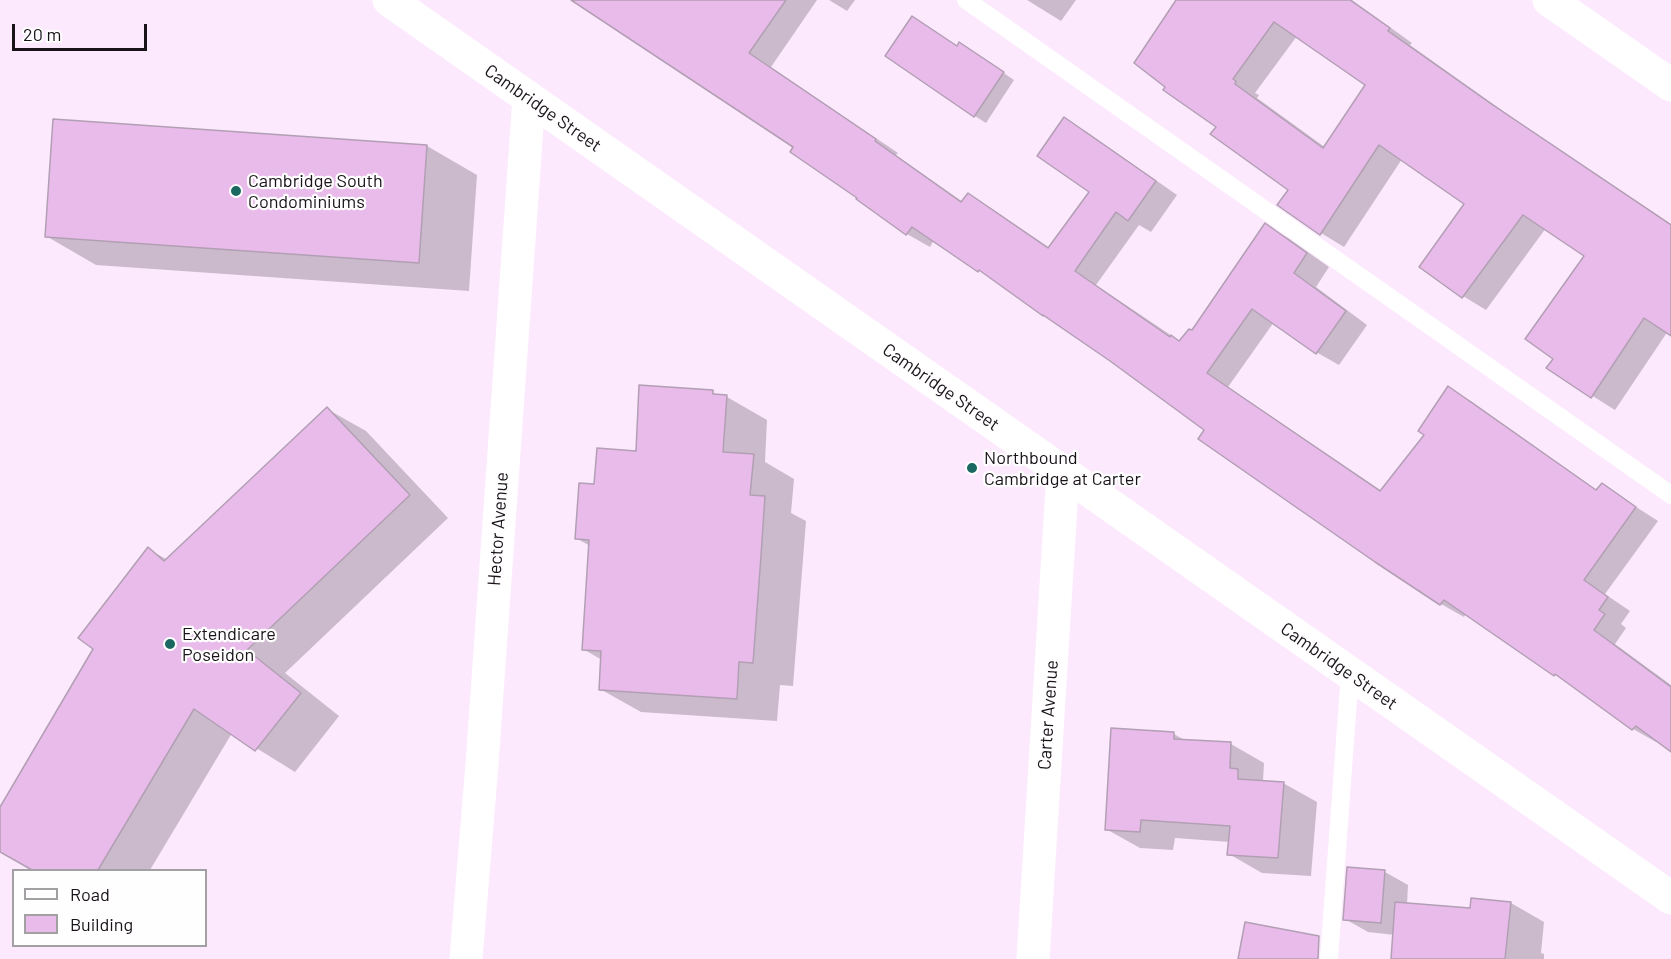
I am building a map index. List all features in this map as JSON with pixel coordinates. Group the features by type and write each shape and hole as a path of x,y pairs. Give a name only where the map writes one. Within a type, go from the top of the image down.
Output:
{"street":[{"name":"Cambridge Street","path":"389,0 1671,898"},
{"path":"1549,0 1671,85"},
{"name":"Hector Avenue","path":"466,959 483,753 529,98"},
{"name":"Carter Avenue","path":"1033,959 1063,472"}],"lane":[{"path":"966,0 1671,495"},
{"path":"1329,959 1350,674"}],"building":[{"path":"571,0 786,0 749,53 876,139 875,141 961,202 968,193 1048,248 1089,192 1037,156 1064,117 1156,181 1128,221 1116,212 1075,271 1179,341 1189,329 1192,330 1265,223 1307,253 1294,273 1346,311 1316,354 1252,309 1207,373 1380,491 1424,435 1418,431 1448,386 1596,490 1602,483 1636,507 1584,580 1608,597 1599,610 1605,614 1594,630 1671,687 1671,752 1636,726 1632,730 1555,674 1554,676 1444,600 1440,605 1375,562 1198,439 1204,430 1110,361 979,270 978,272 912,227 906,235 790,152 793,147"},
{"path":"1176,0 1350,0 1390,28 1388,31 1490,103 1671,225 1671,336 1644,318 1591,398 1546,368 1553,359 1525,339 1584,256 1523,215 1462,298 1419,267 1464,204 1379,145 1320,235 1277,205 1288,190 1210,134 1216,127 1163,90 1165,87 1134,63","holes":["1274,22 1365,85 1323,148 1235,84 1236,81 1233,79"]},
{"path":"912,16 957,46 959,42 1004,72 974,117 885,56"},
{"name":"Cambridge South Condominiums","path":"53,119 427,145 419,263 45,237"},
{"path":"639,385 713,390 713,394 727,395 723,452 754,454 750,495 765,496 761,556 753,663 739,662 737,699 599,690 601,651 582,650 589,540 575,539 579,483 594,484 597,448 636,451"},
{"name":"Extendicare Poseidon","path":"327,407 410,495 247,650 301,693 255,751 194,709 99,869 30,869 0,852 0,807 93,649 78,638 148,547 164,561"},
{"path":"1111,728 1174,732 1174,739 1231,742 1230,768 1238,769 1238,779 1284,782 1278,858 1227,855 1230,826 1141,820 1140,832 1105,830"},
{"path":"1347,867 1385,870 1381,923 1343,920"},
{"path":"1471,898 1511,902 1505,959 1391,959 1395,902 1470,908"},
{"path":"1245,922 1319,936 1318,959 1238,959"}],"place":[{"name":"Cambridge South Condominiums","path":"236,191"},
{"name":"Northbound Cambridge at Carter","path":"972,468"},
{"name":"Extendicare Poseidon","path":"170,644"}]}
